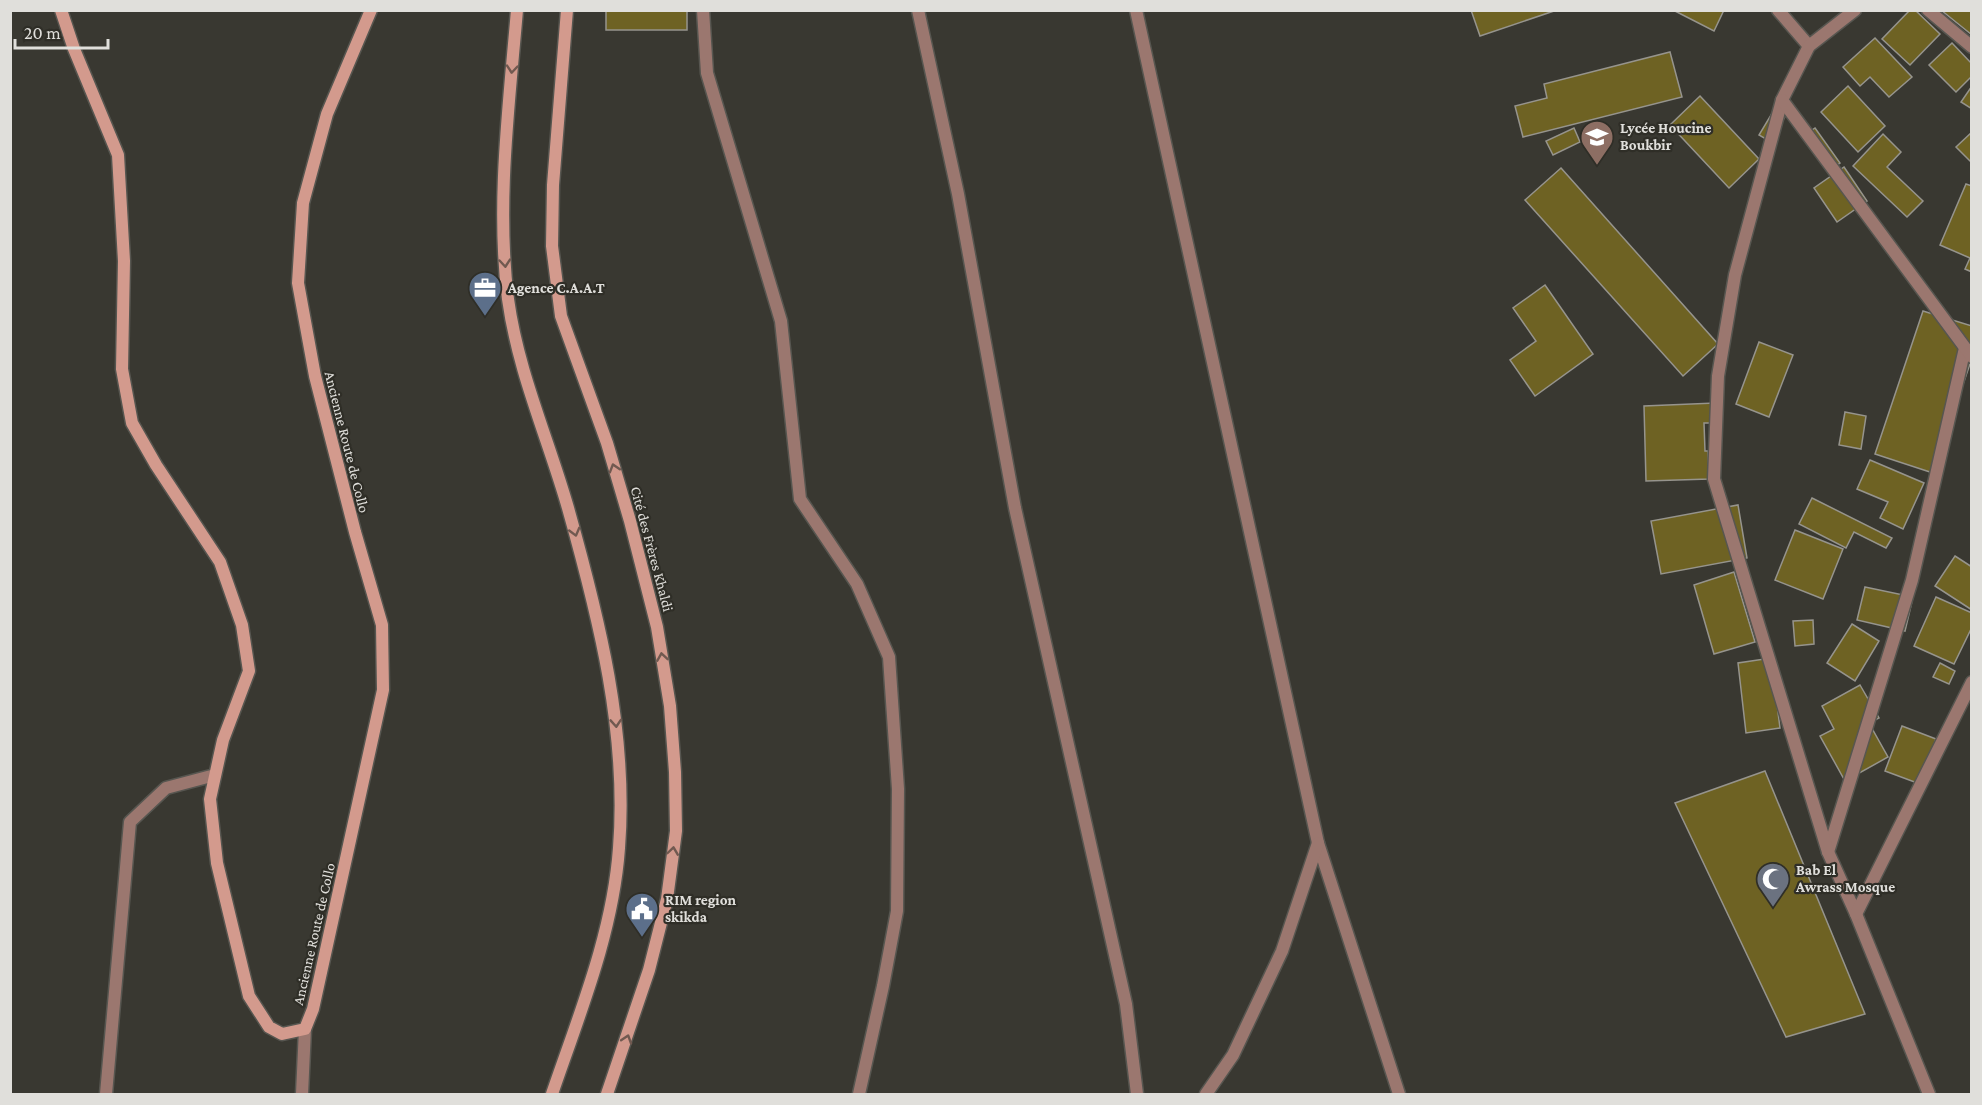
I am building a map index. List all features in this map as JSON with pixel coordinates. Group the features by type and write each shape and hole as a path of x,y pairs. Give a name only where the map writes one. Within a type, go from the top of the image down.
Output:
{"main road":[{"name":"Ancienne Route de Collo","path":"61,10 74,49 118,155 124,261 122,369 132,423 156,465 220,562 242,625 249,670 223,740 210,799 217,863 249,996 269,1027 282,1034 305,1029 316,998 383,690 382,625 355,532 315,376 298,283 303,203 327,114 371,10"},
{"path":"518,10 502,229 508,298 516,348 568,506 599,627 615,711 621,793 619,849 611,903 595,969 552,1095"},
{"name":"Cité des Frères Khaldi","path":"567,10 553,185 552,246 561,316 607,443 654,616 670,706 675,772 676,831 667,899 649,970 607,1095"}],"street":[{"path":"703,10 707,73 781,321 800,499 857,584 889,657 898,789 897,910 881,998 859,1095"},
{"path":"918,10 958,194 1015,508 1126,1004 1137,1095"},
{"path":"1136,10 1318,843 1399,1095"},
{"path":"1778,10 1809,46"},
{"path":"1855,10 1809,46 1782,100 1735,275 1718,375 1714,479 1828,852 1856,914 1929,1095"},
{"path":"1928,10 1971,47"},
{"path":"1782,100 1968,352 1912,580 1828,852"},
{"path":"1856,914 1971,682"},
{"path":"106,1095 130,822 166,788 215,775"},
{"path":"1206,1095 1233,1055 1282,951 1318,843"},
{"path":"302,1095 305,1029"}],"building":[{"path":"606,10 687,10 687,30 606,30"},
{"path":"1471,10 1557,10 1480,36"},
{"path":"1673,10 1724,10 1714,31"},
{"path":"1910,10 1915,10 1940,34 1910,65 1882,39"},
{"path":"1941,10 1972,10 1972,35"},
{"path":"1875,38 1912,77 1889,97 1870,77 1860,86 1843,67"},
{"path":"1952,43 1972,64 1972,76 1956,92 1929,65"},
{"path":"1670,52 1682,97 1523,137 1515,106 1547,98 1544,84"},
{"path":"1848,86 1885,126 1858,152 1821,112"},
{"path":"1972,86 1972,109 1961,102"},
{"path":"1700,96 1759,159 1729,188 1670,125"},
{"path":"1777,105 1788,111 1771,142 1759,135"},
{"path":"1574,128 1580,142 1553,155 1546,141"},
{"path":"1815,128 1840,163 1830,170 1805,135"},
{"path":"1972,132 1972,163 1956,147"},
{"path":"1883,134 1901,152 1887,167 1923,201 1907,217 1853,166"},
{"path":"1844,167 1867,201 1837,222 1814,188"},
{"path":"1561,168 1718,344 1683,376 1525,200"},
{"path":"1966,184 1972,186 1972,272 1965,269 1970,258 1940,245"},
{"path":"1545,285 1593,354 1535,396 1510,360 1536,341 1513,308"},
{"path":"1923,311 1972,326 1972,358 1933,473 1875,454"},
{"path":"1759,342 1793,355 1769,417 1736,404"},
{"path":"1715,403 1716,423 1704,423 1709,479 1646,481 1644,406"},
{"path":"1845,412 1866,416 1861,449 1839,445"},
{"path":"1870,460 1924,483 1903,529 1880,518 1888,502 1857,489"},
{"path":"1812,498 1892,538 1886,548 1854,532 1846,548 1799,524"},
{"path":"1738,505 1747,558 1661,574 1651,521"},
{"path":"1795,530 1843,549 1823,599 1775,580"},
{"path":"1955,556 1972,567 1972,610 1935,586"},
{"path":"1734,572 1755,642 1714,654 1694,585"},
{"path":"1865,587 1913,597 1905,631 1857,620"},
{"path":"1936,597 1972,613 1972,627 1954,664 1914,646"},
{"path":"1813,620 1814,644 1795,646 1793,621"},
{"path":"1852,624 1879,641 1855,681 1827,663"},
{"path":"1771,658 1780,728 1746,733 1738,663"},
{"path":"1940,663 1955,671 1949,684 1933,677"},
{"path":"1860,685 1879,718 1869,723 1888,757 1845,781 1820,736 1834,729 1822,706"},
{"path":"1902,726 1936,739 1920,784 1885,771"},
{"name":"Bab El Awrass Mosque","path":"1765,771 1865,1014 1786,1037 1675,803"}],"place":[{"name":"Lycée Houcine Boukbir","path":"1597,166"},
{"name":"Agence C.A.A.T","path":"485,317"},
{"name":"Bab El Awrass Mosque","path":"1773,908"},
{"name":"RIM region skikda","path":"642,938"}]}
